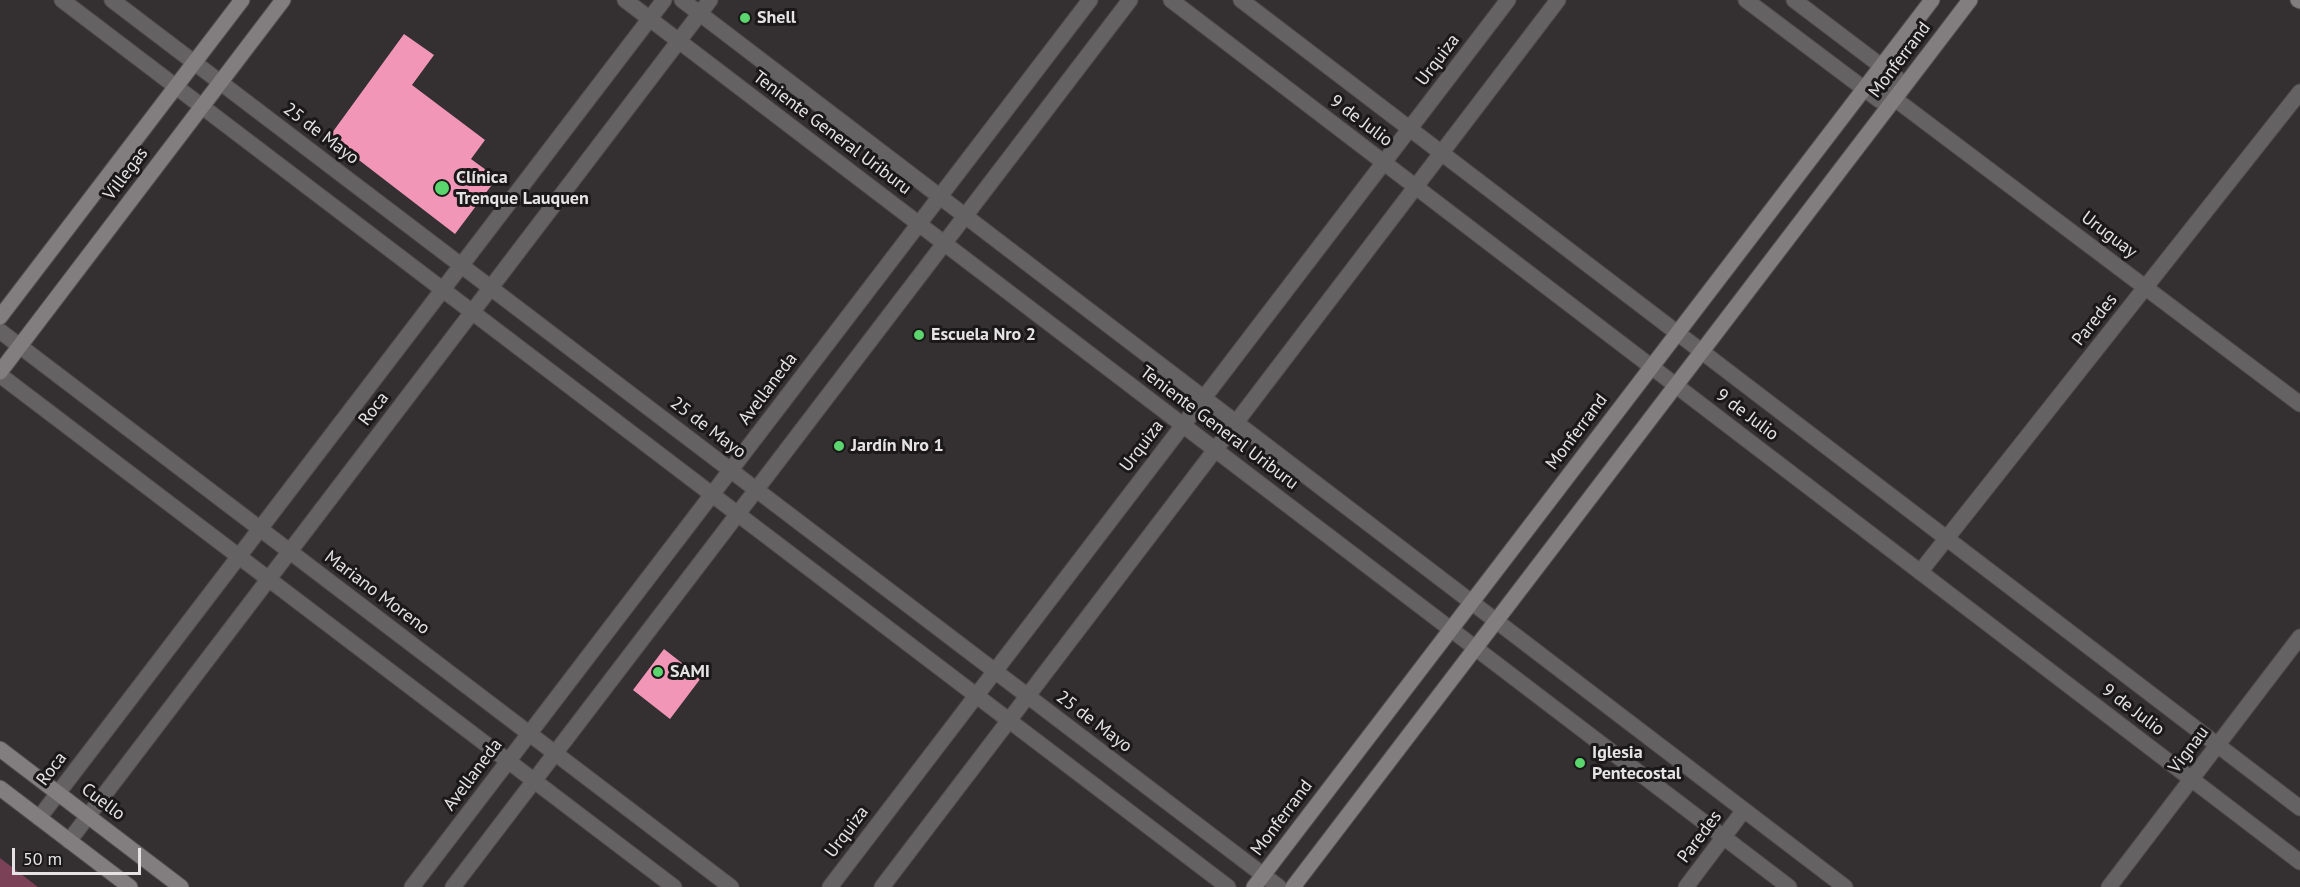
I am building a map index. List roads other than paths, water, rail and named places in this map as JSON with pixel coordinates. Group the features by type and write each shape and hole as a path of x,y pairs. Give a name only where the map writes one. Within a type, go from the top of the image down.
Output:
{"street":[{"path":"62,0 1228,887"},
{"name":"25 de Mayo","path":"112,0 1028,696 1259,881 1279,887"},
{"name":"Villegas","path":"0,318 242,0"},
{"name":"Villegas","path":"0,373 283,0"},
{"name":"Teniente General Uriburu","path":"625,0 1789,887"},
{"name":"Roca","path":"39,818 664,0"},
{"name":"Teniente General Uriburu","path":"682,0 1845,887"},
{"name":"Roca","path":"69,841 710,0"},
{"name":"Avellaneda","path":"412,887 1090,0"},
{"path":"453,887 1130,0"},
{"name":"9 de Julio","path":"1171,0 2300,862"},
{"name":"9 de Julio","path":"1240,0 2300,808"},
{"name":"Urquiza","path":"830,887 1508,0"},
{"path":"882,887 1558,0"},
{"name":"Uruguay","path":"1746,0 1879,100 1895,99 2300,404"},
{"path":"1794,0 1897,78 1895,99"},
{"name":"Monferrand","path":"1259,881 1932,0"},
{"name":"Monferrand","path":"1293,887 1970,0"},
{"name":"Paredes","path":"1920,572 2300,92"},
{"name":"Mariano Moreno","path":"0,331 731,887"},
{"path":"0,373 674,887"},
{"name":"Vignau","path":"2109,887 2300,637"},
{"name":"Cuello","path":"0,749 181,887"},
{"path":"0,788 130,887"},
{"name":"Paredes","path":"1686,887 1744,810"}],"place":[{"name":"Shell","path":"745,18"},
{"name":"Clínica Trenque Lauquen","path":"442,188"},
{"name":"Escuela Nro 2","path":"919,335"},
{"name":"Jardín Nro 1","path":"839,446"},
{"name":"SAMI","path":"658,672"},
{"name":"Iglesia Pentecostal","path":"1580,763"}]}
